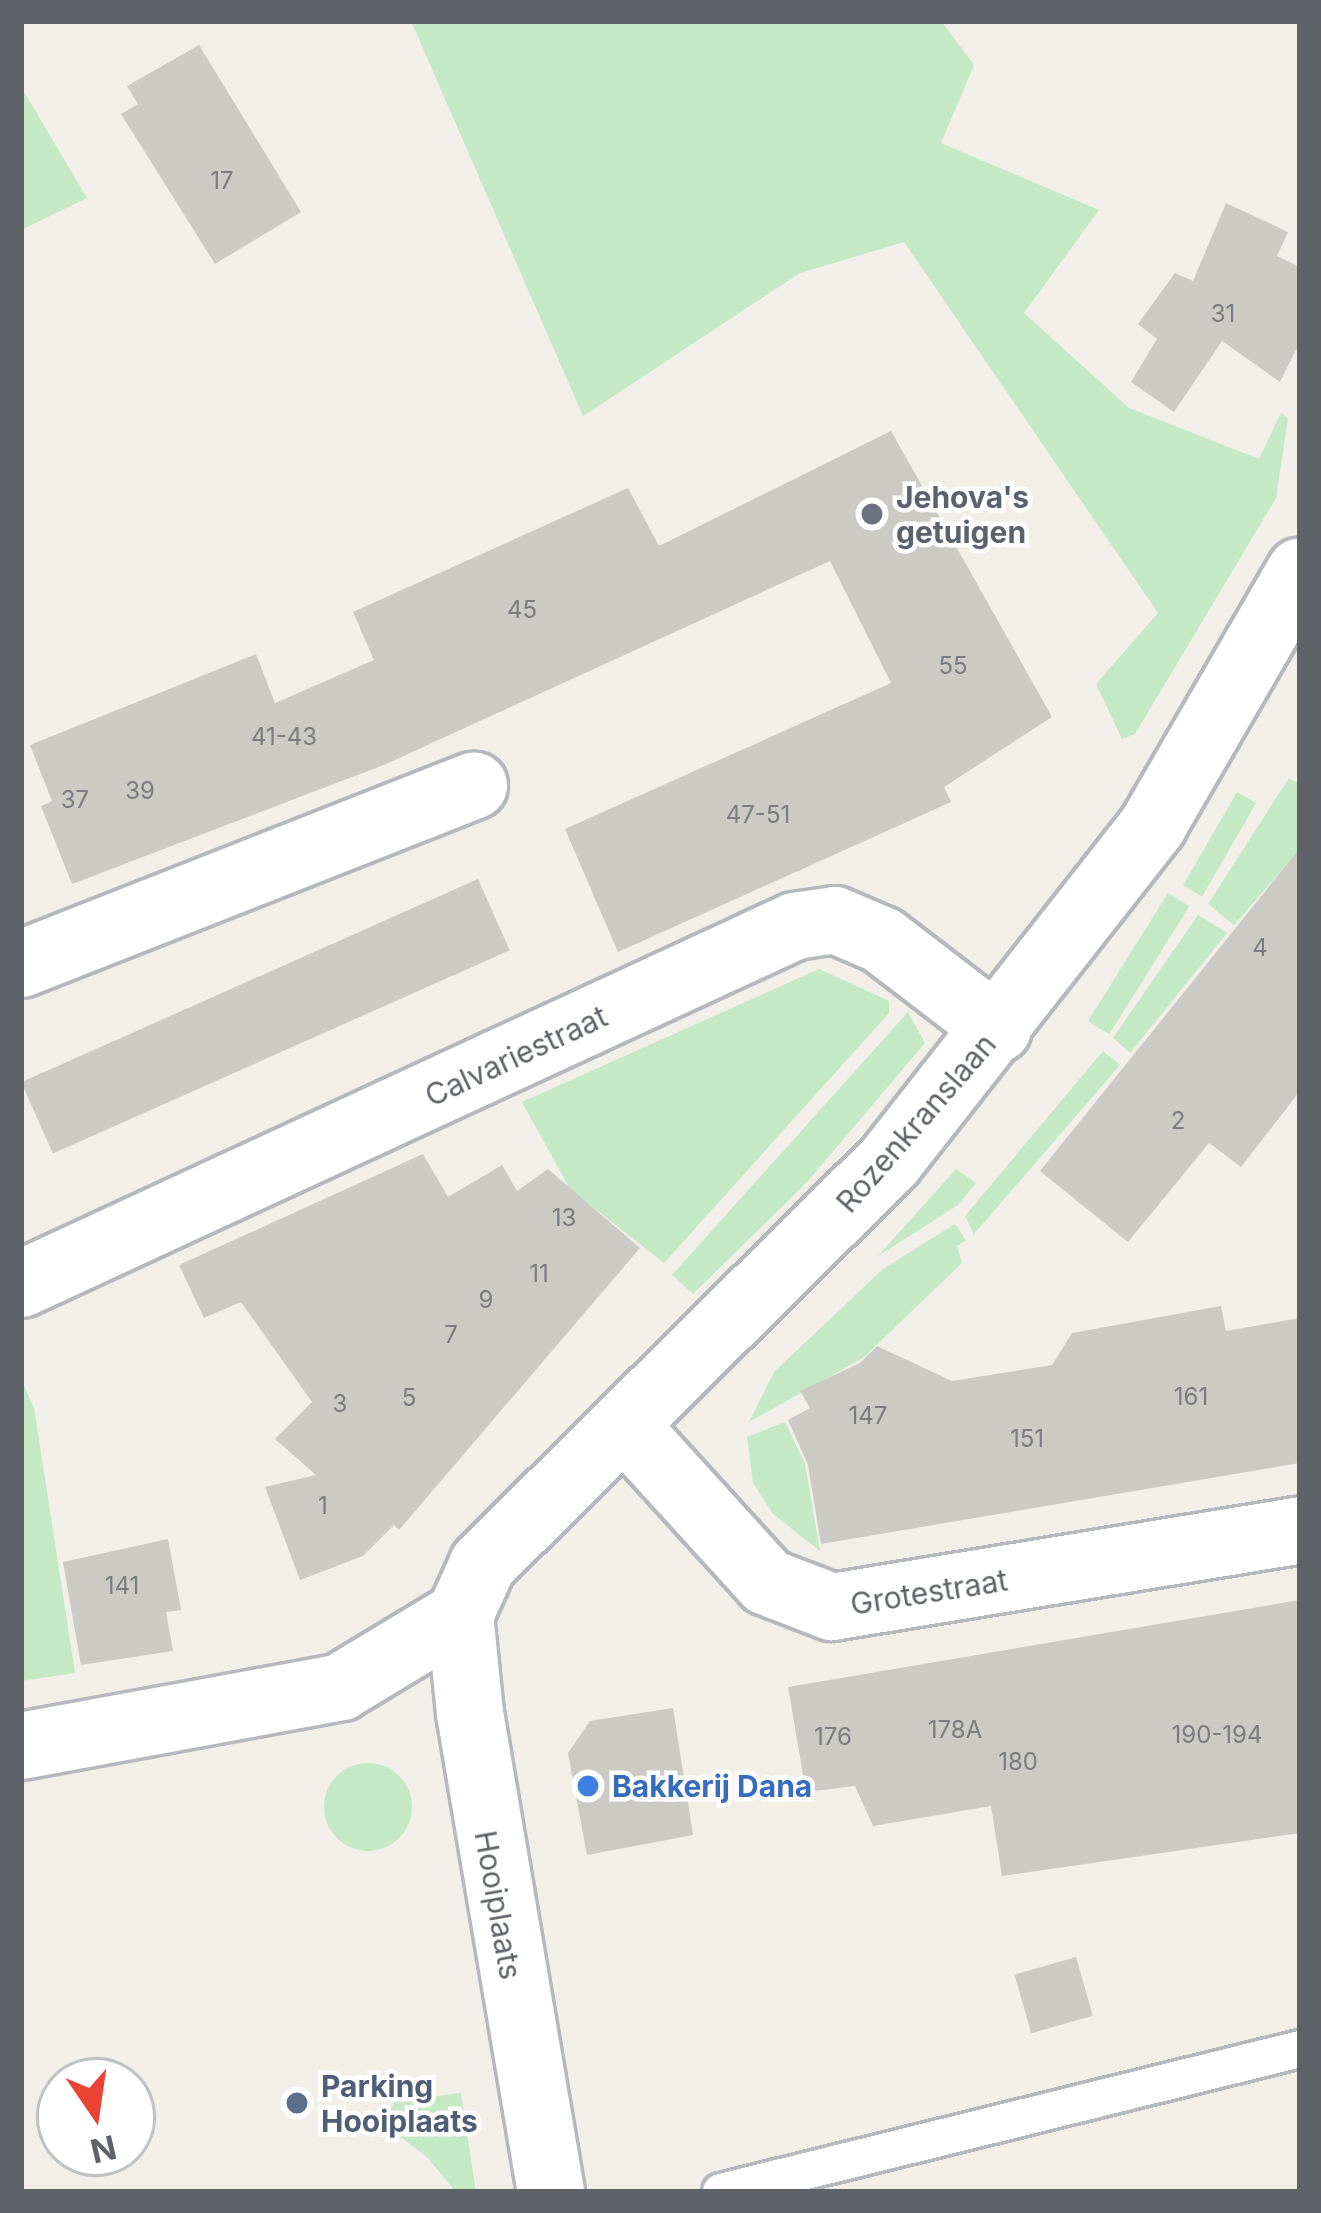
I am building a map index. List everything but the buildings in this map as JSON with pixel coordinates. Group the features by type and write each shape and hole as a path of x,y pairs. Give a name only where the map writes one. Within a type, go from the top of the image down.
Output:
{"street":[{"name":"Rozenkranslaan","path":"460,1615 483,1564 628,1429 890,1161 998,1029 1153,825 1300,572"},
{"path":"21,964 474,786"},
{"name":"Calvariestraat","path":"21,1284 795,926 835,920 882,940 998,1029"},
{"name":"Grotestraat","path":"628,1429 767,1582 832,1607 1300,1530"},
{"path":"21,1746 341,1687 460,1615"},
{"name":"Hooiplaats","path":"460,1615 470,1713 551,2192"},
{"path":"341,1687 470,1713"}],"lane":[{"path":"722,2192 1300,2049"}],"green space":[{"path":"411,21 941,21 974,65 941,143 1099,210 1024,313 1129,408 1259,459 1281,413 1288,418 1276,498 1135,734 1122,739 1096,684 1158,613 904,242 800,273 583,416"},
{"path":"21,87 87,198 21,230"},
{"path":"1289,778 1300,785 1300,849 1234,925 1208,904"},
{"path":"1237,792 1256,803 1202,897 1183,886"},
{"path":"1168,893 1189,906 1109,1034 1088,1021"},
{"path":"1198,915 1227,933 1130,1053 1113,1038"},
{"path":"819,969 889,1001 889,1013 664,1263 570,1189 522,1102"},
{"path":"908,1012 925,1043 807,1182 693,1294 672,1275"},
{"path":"1103,1051 1120,1065 974,1234 965,1216"},
{"path":"956,1169 976,1183 958,1205 878,1256"},
{"path":"955,1224 966,1240 957,1246 962,1263 863,1358 749,1422 774,1372 883,1269"},
{"path":"21,1379 34,1408 75,1673 21,1681"},
{"path":"785,1422 805,1464 820,1551 773,1514 753,1483 747,1437"},
{"path":"368,1763 385,1766 399,1776 409,1790 409,1824 399,1838 385,1848 368,1851 351,1848 337,1838 327,1824 324,1807 327,1790 337,1776 351,1766"},
{"path":"461,2093 476,2192 456,2192 427,2157 382,2123 395,2102"}],"place":[{"name":"Jehova's getuigen","path":"872,514"},
{"name":"Bakkerij Dana","path":"588,1786"},
{"name":"Parking Hooiplaats","path":"297,2103"}]}
